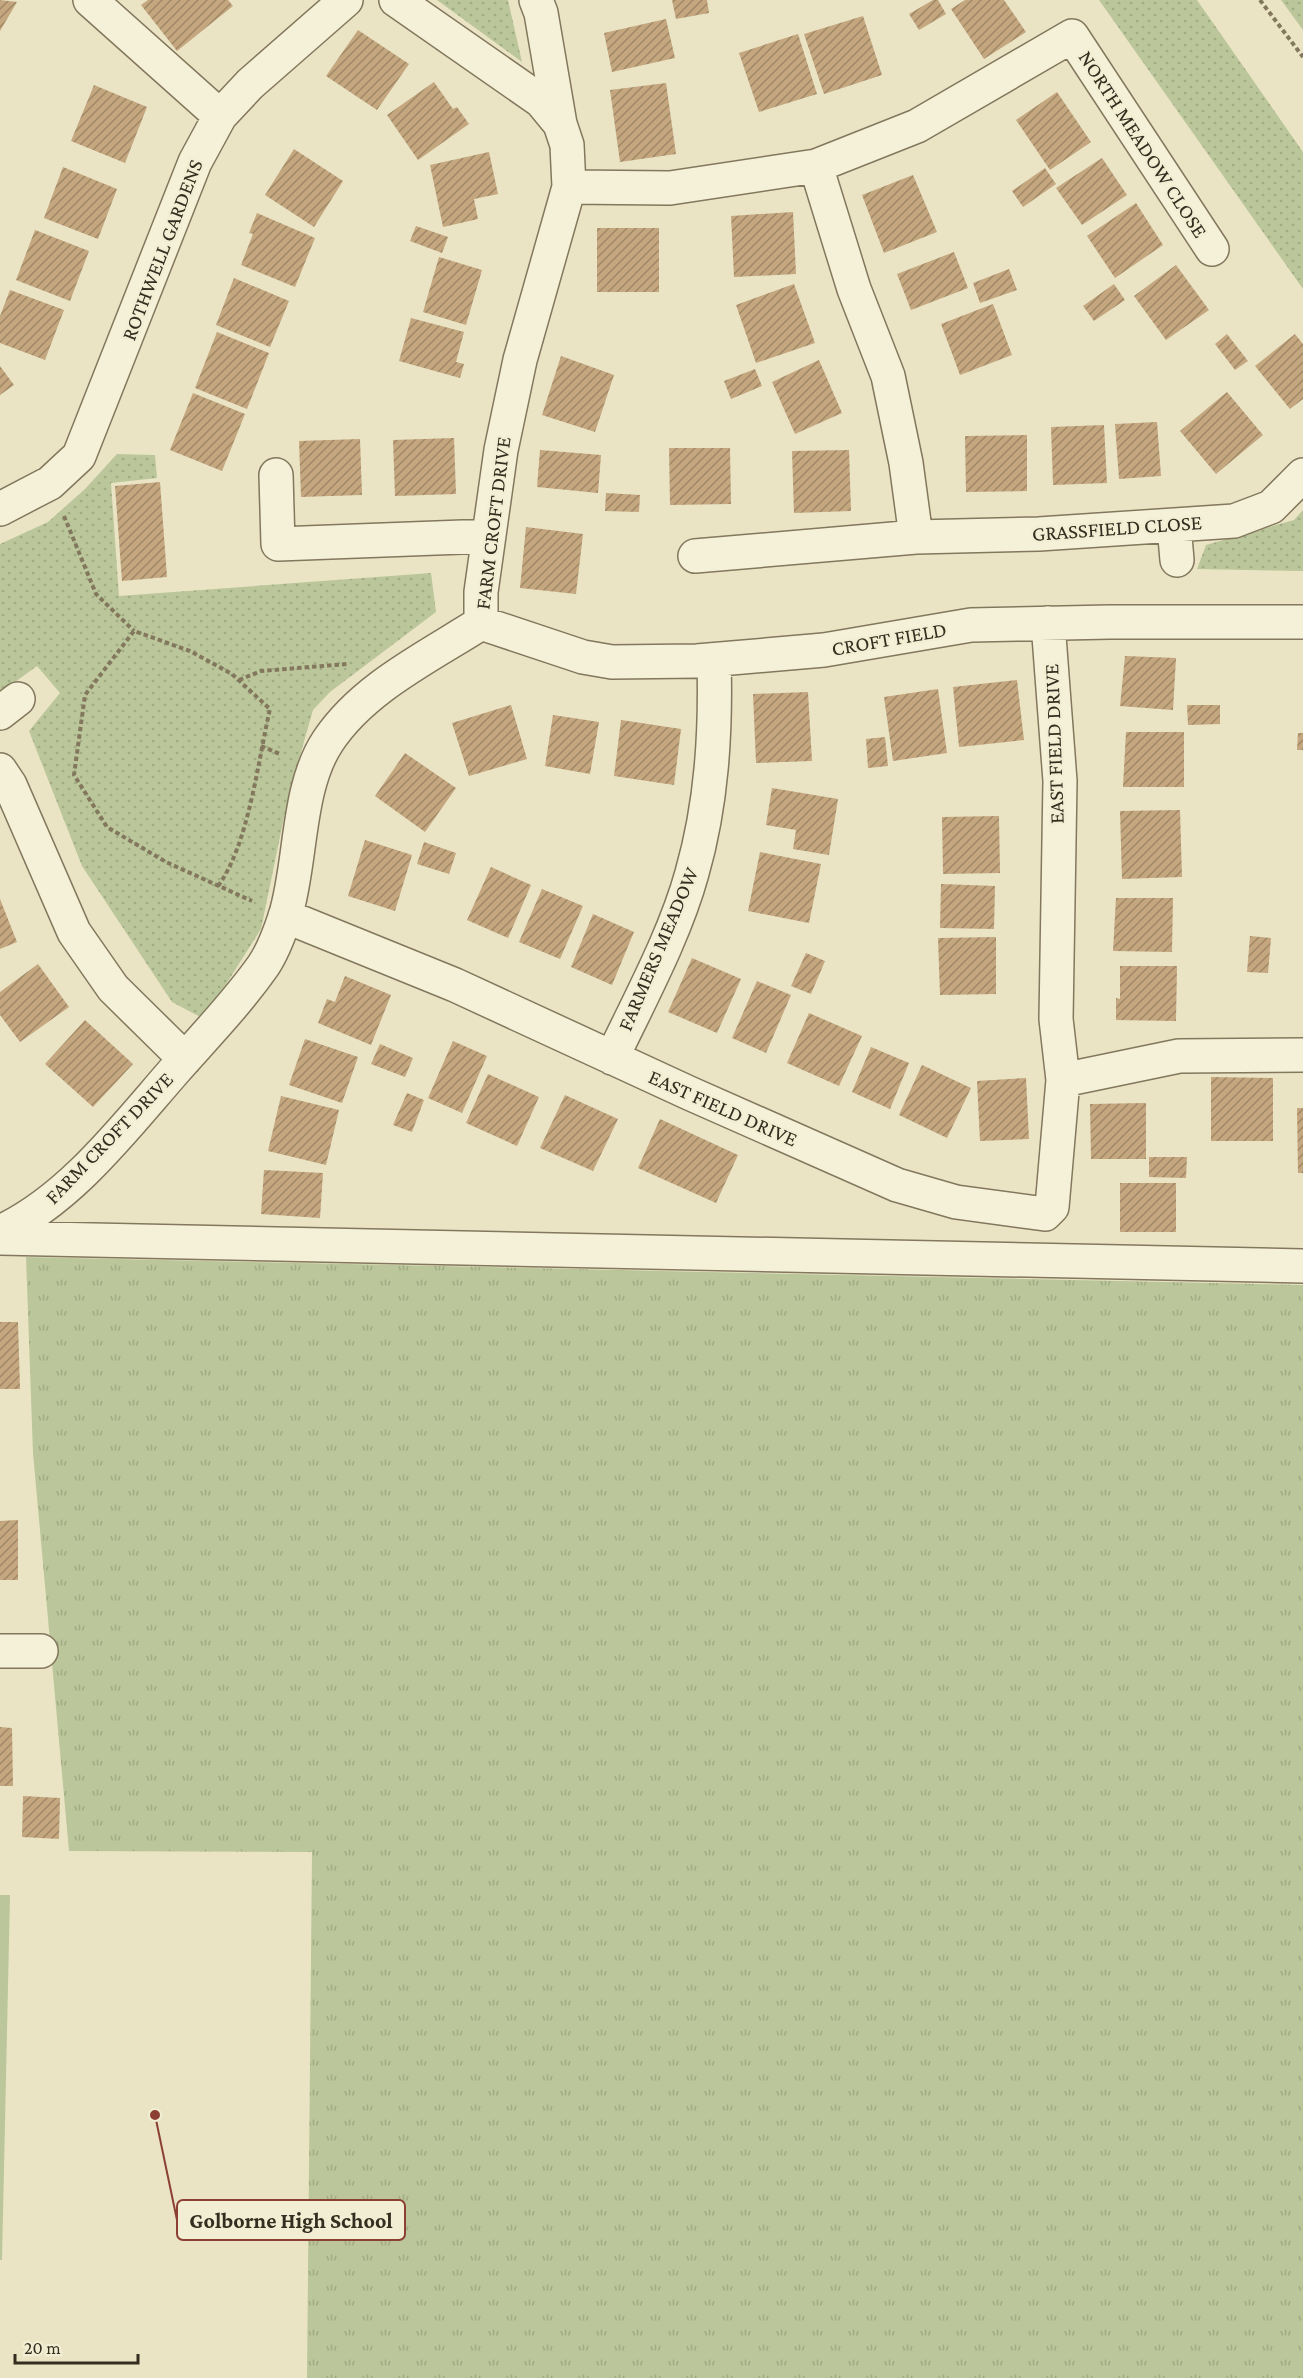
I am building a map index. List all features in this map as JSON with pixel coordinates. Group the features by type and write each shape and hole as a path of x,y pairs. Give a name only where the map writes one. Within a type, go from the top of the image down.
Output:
{"street":[{"path":"90,0 220,116"},
{"name":"ROTHWELL GARDENS","path":"0,509 50,483 79,456 195,162 220,116 250,84 346,0"},
{"name":"FARM CROFT DRIVE","path":"0,1232 30,1217 69,1184 185,1059 264,964 285,916 312,777 327,743 347,716 382,686 481,623 481,592 501,450 520,360 569,187 567,146 560,124 541,101 396,0"},
{"path":"536,0 541,13 560,124"},
{"name":"NORTH MEADOW CLOSE","path":"569,187 669,188 816,166 917,126 1072,36 1212,249"},
{"path":"816,166 854,290 888,376 906,463 916,537"},
{"path":"276,474 278,544 489,536"},
{"name":"GRASSFIELD CLOSE","path":"694,556 916,537 1174,526 1234,521 1271,507 1303,475"},
{"path":"1174,526 1177,560"},
{"name":"CROFT FIELD","path":"481,623 583,657 612,662 714,660 824,650 971,625 1303,622"},
{"name":"EAST FIELD DRIVE","path":"285,916 455,985 897,1185 956,1202 1045,1214 1052,1207 1063,1080 1056,1018 1060,781 1048,623"},
{"name":"FARMERS MEADOW","path":"612,1058 647,985 692,875 711,778 716,716 714,660"},
{"name":"FARM CROFT DRIVE","path":"0,770 10,785 74,932 113,988 185,1059"},
{"path":"1063,1080 1179,1056 1303,1055"},
{"path":"0,1238 1303,1266"},
{"path":"0,1651 41,1651"}],"path":[{"path":"1260,0 1303,57"},
{"path":"50,483 96,594 134,632 190,651 239,680 270,709 238,845 229,871 218,886"},
{"path":"134,632 84,695 74,775 107,826 166,862 285,916"},
{"path":"239,680 261,671 358,663"}],"green space":[{"path":"437,0 508,0 522,62"},
{"path":"1099,0 1197,0 1303,152 1303,289"},
{"path":"1281,0 1303,0 1303,30"},
{"path":"117,454 155,455 157,478 111,483 119,596 431,573 436,612 330,692 313,710 288,798 261,929 204,1019 172,1002 82,866 29,731 60,693 37,666 0,693 0,544 48,522 85,489"},
{"path":"1303,510 1303,571 1197,569 1206,545 1294,520"},
{"path":"26,1257 1303,1285 1303,2378 307,2378 312,1852 69,1851 33,1453"},
{"path":"0,1895 10,1895 2,2260 0,2260"}],"building":[{"path":"0,0 17,2 0,31"},
{"path":"148,0 228,0 233,6 177,51 141,5"},
{"path":"672,0 707,0 709,13 676,19"},
{"path":"933,0 938,0 946,14 919,30 909,14"},
{"path":"965,0 1004,0 1026,32 984,59 951,9"},
{"path":"863,16 882,75 824,94 804,34"},
{"path":"666,19 675,58 612,72 604,33"},
{"path":"358,30 409,64 377,110 326,76"},
{"path":"798,34 817,94 759,112 739,53"},
{"path":"434,82 453,109 457,107 469,124 418,160 387,115"},
{"path":"666,83 676,154 620,162 610,90"},
{"path":"94,85 147,107 125,163 71,141"},
{"path":"1057,92 1091,142 1050,170 1016,120"},
{"path":"294,149 343,181 314,227 265,195"},
{"path":"489,152 498,194 474,199 478,219 443,227 430,165"},
{"path":"1102,158 1127,195 1082,225 1056,188"},
{"path":"63,167 117,189 98,239 44,218"},
{"path":"1045,168 1056,184 1023,207 1012,191"},
{"path":"913,175 937,232 884,253 862,195"},
{"path":"1136,203 1163,245 1115,278 1087,236"},
{"path":"793,212 796,274 734,277 731,216"},
{"path":"257,213 315,238 295,287 241,265 253,234 249,233"},
{"path":"416,226 448,237 442,253 410,241"},
{"path":"597,228 659,228 659,292 597,292"},
{"path":"35,230 89,251 70,301 16,280"},
{"path":"954,252 968,288 911,310 897,274"},
{"path":"439,257 482,270 466,325 423,312"},
{"path":"1176,265 1209,310 1166,340 1134,296"},
{"path":"1009,269 1017,290 980,303 973,283"},
{"path":"234,278 289,301 270,347 216,325"},
{"path":"794,284 815,343 756,363 736,305"},
{"path":"1114,284 1125,300 1094,321 1083,306"},
{"path":"10,290 64,310 45,360 0,343 0,316"},
{"path":"993,304 1012,355 960,375 941,324"},
{"path":"411,318 464,332 456,362 464,364 460,378 399,361"},
{"path":"217,332 269,353 247,409 195,388"},
{"path":"1227,334 1248,361 1235,370 1215,344"},
{"path":"1295,334 1303,344 1303,399 1290,409 1255,366"},
{"path":"561,356 614,375 595,432 542,415"},
{"path":"819,360 842,413 795,434 772,382"},
{"path":"0,366 14,385 0,395"},
{"path":"755,369 762,386 731,399 724,381"},
{"path":"1227,392 1263,435 1216,474 1180,431"},
{"path":"193,393 245,414 222,471 170,450"},
{"path":"1157,422 1161,476 1119,479 1115,424"},
{"path":"1104,425 1107,483 1053,485 1051,427"},
{"path":"1027,435 1027,491 966,492 965,436"},
{"path":"454,438 456,494 395,496 393,440"},
{"path":"360,439 362,495 301,497 299,441"},
{"path":"669,448 730,448 731,504 670,505"},
{"path":"540,450 601,455 598,493 537,487"},
{"path":"849,450 851,511 794,513 792,451"},
{"path":"160,482 167,577 122,581 115,486"},
{"path":"606,493 640,495 639,512 605,511"},
{"path":"526,527 583,534 576,594 520,588"},
{"path":"1125,656 1176,658 1173,710 1120,706"},
{"path":"1017,680 1024,740 959,747 953,687"},
{"path":"938,689 947,753 893,761 884,697"},
{"path":"808,692 812,761 756,763 753,694"},
{"path":"511,705 527,759 469,776 452,723"},
{"path":"1187,705 1220,705 1220,724 1188,725"},
{"path":"553,715 599,722 590,774 545,766"},
{"path":"621,720 681,729 674,785 614,776"},
{"path":"1126,732 1184,732 1184,787 1123,787"},
{"path":"1298,733 1303,733 1303,750 1297,750"},
{"path":"885,737 888,766 868,768 866,739"},
{"path":"405,753 456,788 425,832 375,796"},
{"path":"772,788 838,799 829,855 793,849 796,830 766,825"},
{"path":"1180,810 1182,877 1122,879 1120,811"},
{"path":"999,816 1000,873 943,874 942,817"},
{"path":"365,840 412,855 395,911 348,896"},
{"path":"424,842 456,853 449,874 417,864"},
{"path":"760,852 821,864 809,923 748,911"},
{"path":"491,867 531,885 508,938 467,920"},
{"path":"941,884 995,886 994,929 940,928"},
{"path":"542,889 583,906 560,959 519,942"},
{"path":"1116,898 1173,898 1172,952 1113,951"},
{"path":"0,899 17,942 0,949"},
{"path":"593,914 634,932 612,985 571,967"},
{"path":"1250,936 1271,938 1268,973 1247,972"},
{"path":"996,937 996,994 940,995 938,938"},
{"path":"806,953 825,961 811,994 791,986"},
{"path":"692,958 741,979 717,1033 668,1012"},
{"path":"38,964 69,1007 20,1042 0,1015 0,992"},
{"path":"1120,966 1177,966 1176,1021 1116,1020 1116,998 1120,999"},
{"path":"345,976 391,995 371,1045 318,1023 327,999 335,1002"},
{"path":"757,981 791,995 766,1053 732,1038"},
{"path":"809,1013 862,1036 839,1086 787,1063"},
{"path":"85,1020 133,1064 93,1107 45,1064"},
{"path":"305,1039 358,1057 342,1103 289,1085"},
{"path":"453,1041 487,1056 462,1113 428,1098"},
{"path":"380,1044 413,1058 405,1077 371,1064"},
{"path":"871,1047 909,1063 890,1109 852,1092"},
{"path":"922,1065 971,1088 947,1138 899,1115"},
{"path":"488,1074 539,1097 517,1146 466,1123"},
{"path":"1211,1077 1273,1078 1273,1141 1211,1141"},
{"path":"1026,1078 1029,1139 980,1141 977,1081"},
{"path":"407,1093 424,1100 412,1132 393,1125"},
{"path":"565,1095 618,1119 593,1171 540,1148"},
{"path":"281,1096 339,1110 326,1165 268,1151"},
{"path":"1146,1103 1146,1159 1091,1159 1090,1104"},
{"path":"1297,1108 1303,1108 1303,1173 1298,1173"},
{"path":"660,1119 738,1155 716,1203 638,1168"},
{"path":"1149,1157 1187,1157 1186,1178 1149,1177"},
{"path":"264,1170 323,1173 320,1218 261,1214"},
{"path":"1120,1183 1176,1183 1176,1232 1120,1232"},
{"path":"0,1322 18,1322 20,1389 0,1389"},
{"path":"18,1520 18,1580 0,1580 0,1521"},
{"path":"0,1727 12,1728 13,1786 0,1786"},
{"path":"23,1796 60,1798 59,1839 22,1837"}],"place":[{"name":"Golborne High School","path":"155,2115"}]}
